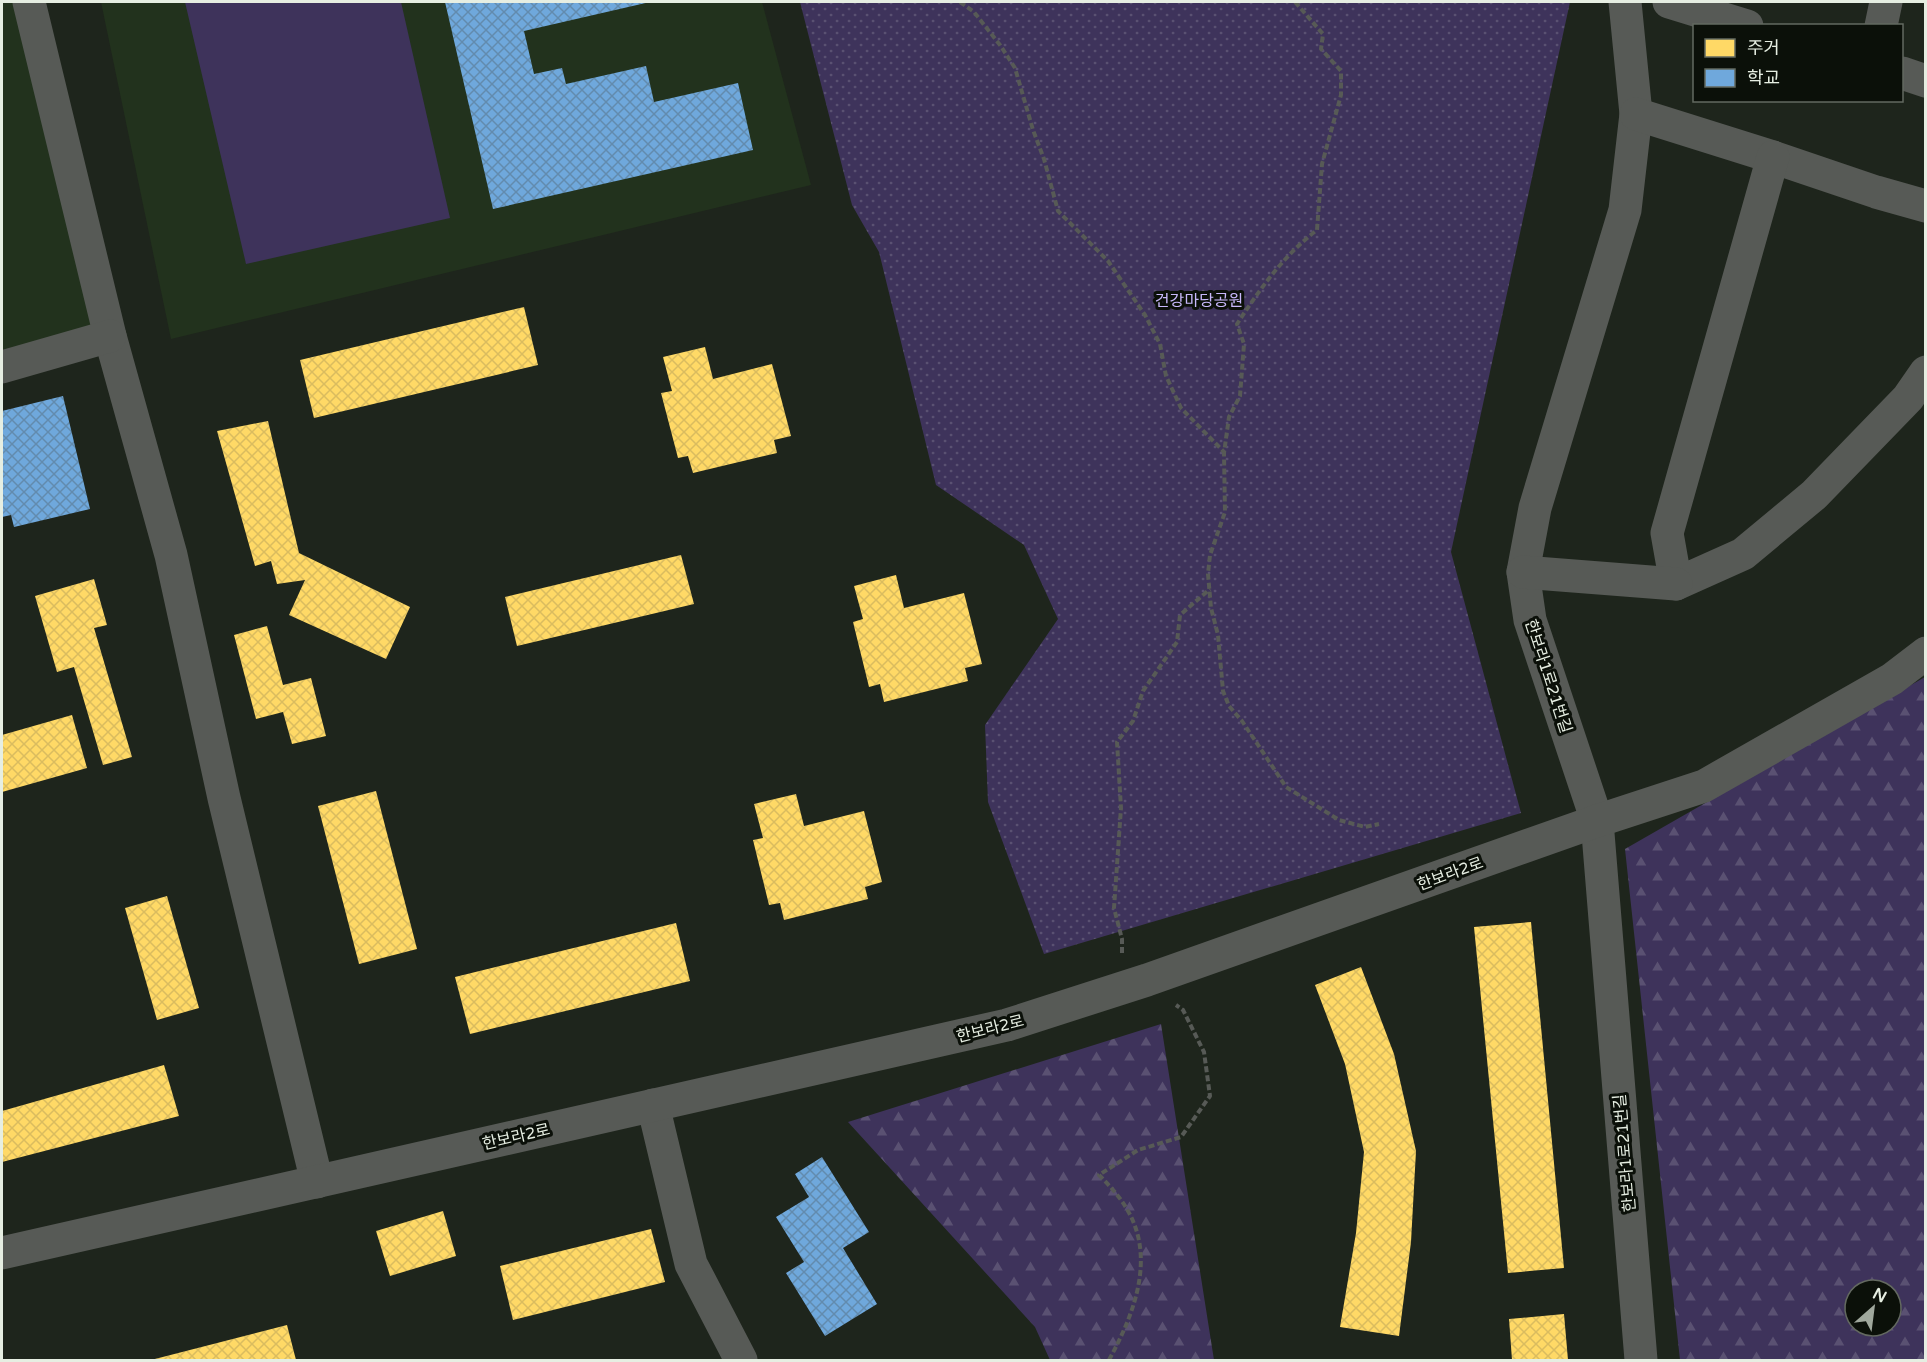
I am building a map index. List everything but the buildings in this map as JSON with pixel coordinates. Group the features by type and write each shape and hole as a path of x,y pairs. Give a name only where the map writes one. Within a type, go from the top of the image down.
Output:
{"street":[{"path":"29,2 110,336 171,555 224,798 316,1182"},
{"name":"한보라1로21번길","path":"1625,2 1636,114 1625,210 1535,508 1523,572 1530,620 1597,820 1641,1360"},
{"path":"1669,2 1741,24"},
{"path":"1757,24 1762,2"},
{"path":"1881,24 1886,2"},
{"path":"1903,73 1926,81"},
{"path":"1636,114 1926,206"},
{"path":"1676,584 1667,533 1773,157"},
{"path":"2,367 110,336"},
{"path":"1523,572 1676,584 1743,554 1805,502 1908,398 1926,372"},
{"name":"한보라2로","path":"2,1252 1007,1026 1158,976 1597,820 1704,786 1892,679 1926,653"},
{"path":"653,1105 691,1264 741,1360"}],"path":[{"path":"960,2 974,12 1016,68 1058,211 1108,261 1127,288 1145,315 1160,344 1166,376 1180,408 1224,453"},
{"path":"1295,2 1323,34 1321,49 1341,71 1341,95 1322,164 1317,230 1296,246 1264,283 1237,324 1244,344 1240,396 1229,417 1224,453 1225,512 1210,555 1208,574 1218,635 1223,691 1229,706 1242,721 1286,787 1339,820 1365,827 1379,824"}],"shaded area":[{"path":"2,2 29,2 110,336 2,367"},
{"path":"101,2 762,2 811,185 171,339"}],"green space":[{"path":"185,2 401,2 450,218 246,264"},
{"name":"건강마당공원","path":"800,2 1570,2 1451,552 1521,813 1044,954 988,802 985,725 1058,619 1024,545 936,485 879,252 852,205"},
{"path":"1925,677 1925,1360 1680,1360 1625,849"},
{"path":"1161,1024 1214,1360 1050,1360 1035,1327 848,1122"}]}
